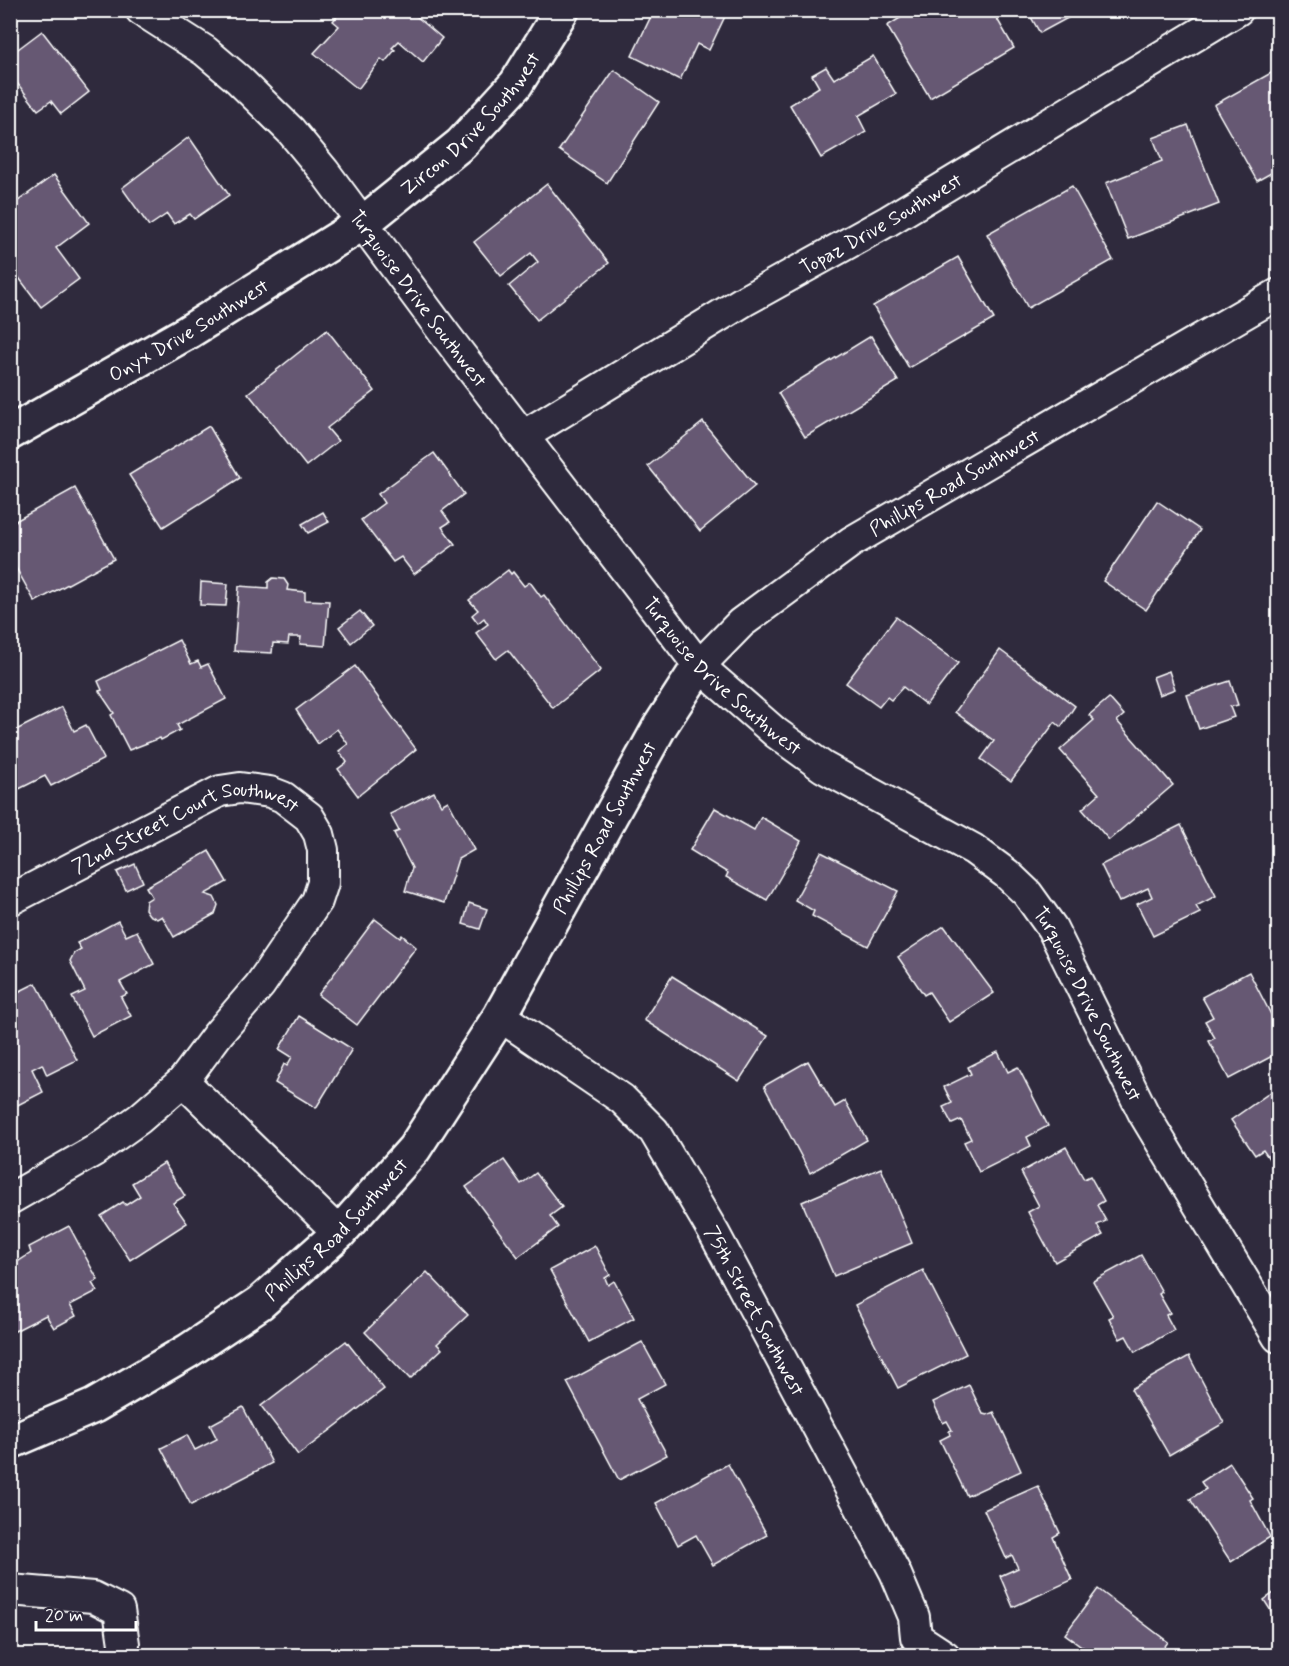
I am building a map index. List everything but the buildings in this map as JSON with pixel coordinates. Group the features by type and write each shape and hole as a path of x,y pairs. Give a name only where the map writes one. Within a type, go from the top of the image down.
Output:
{"street":[{"name":"Turquoise Drive Southwest","path":"141,10 205,51 238,79 291,131 699,666 776,733 823,767 973,849 1007,873 1027,893 1052,928 1144,1114 1278,1337"},
{"name":"Zircon Drive Southwest","path":"363,223 460,144 516,84 562,10"},
{"name":"Topaz Drive Southwest","path":"523,436 744,301 888,221 1222,15"},
{"name":"Onyx Drive Southwest","path":"10,433 188,332 363,223"},
{"name":"Phillips Road Southwest","path":"10,1442 94,1406 188,1351 260,1303 339,1233 414,1149 500,1016 659,728 699,666 741,623 851,542 1278,294"},
{"name":"72nd Street Court Southwest","path":"10,900 220,791 240,788 270,792 291,802 309,817 319,834 323,850 323,883 317,901 260,985 218,1034 183,1081 139,1119 94,1151 10,1199"},
{"name":"75th Street Southwest","path":"500,1016 622,1099 654,1131 714,1233 895,1572 914,1617 909,1646 945,1656"},
{"path":"183,1081 339,1233"},
{"path":"10,1590 93,1597 119,1611 124,1644 122,1656"}]}
